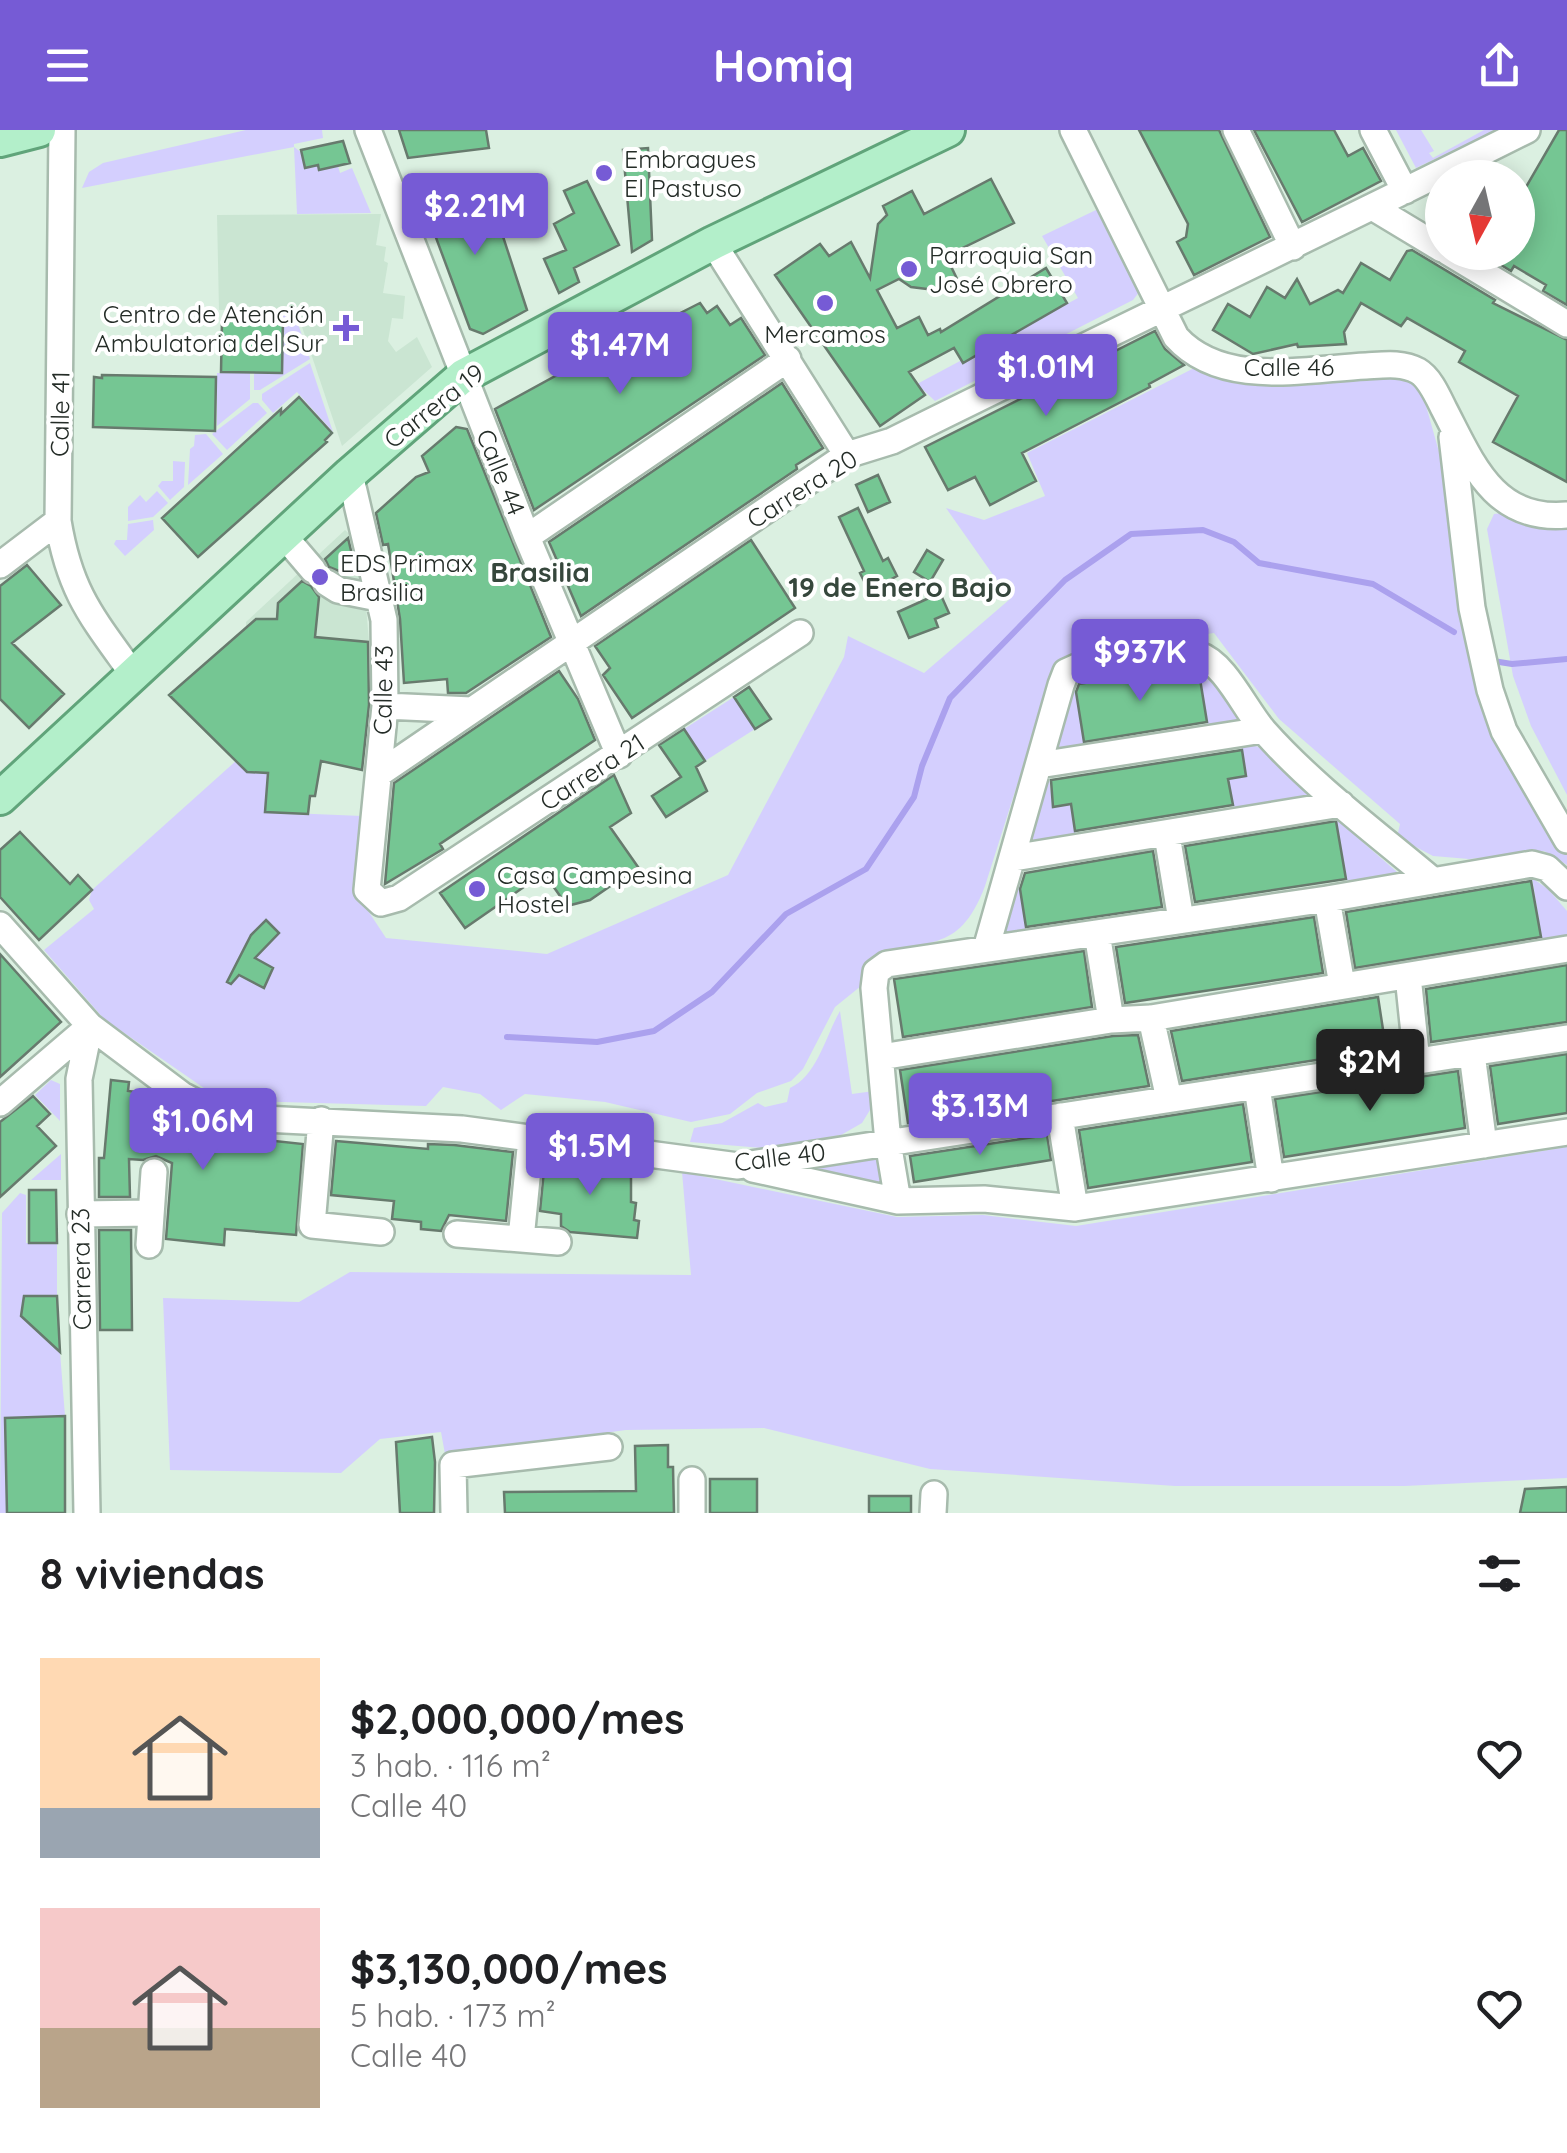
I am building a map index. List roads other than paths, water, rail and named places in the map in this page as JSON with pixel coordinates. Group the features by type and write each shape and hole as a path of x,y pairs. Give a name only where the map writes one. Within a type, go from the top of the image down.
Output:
{"main road":[{"path":"0,140 38,130"},
{"name":"Carrera 19","path":"0,798 350,474 463,376 713,243 948,130"}],"street":[{"name":"Calle 41","path":"62,130 58,520 65,563 78,596 135,676"},
{"name":"Calle 44","path":"368,130 526,537 619,755"},
{"name":"Calle 46","path":"1074,130 1176,337 1190,352 1249,372 1396,364 1420,372 1450,418 1474,466 1497,495"},
{"path":"1236,130 1292,247"},
{"path":"1373,130 1405,191"},
{"name":"Carrera 20","path":"380,773 847,454 892,442 1527,130"},
{"path":"1374,208 1425,239"},
{"path":"713,243 847,454"},
{"path":"1477,270 1567,324"},
{"path":"526,537 788,359"},
{"path":"1450,418 1475,624 1490,690 1504,731 1567,840"},
{"name":"Calle 43","path":"350,474 384,620 385,706 367,890 380,903"},
{"path":"1461,526 1474,510 1497,495 1516,508 1535,514 1567,515"},
{"path":"0,565 58,520"},
{"path":"284,536 338,590 378,598"},
{"name":"Carrera 21","path":"380,903 399,898 800,633"},
{"path":"986,949 1061,684 1066,672 1077,667 1183,652 1204,656 1220,671 1263,730 1341,804 1432,879"},
{"path":"385,706 470,710"},
{"path":"1040,765 1263,730"},
{"path":"1013,858 1341,804"},
{"path":"1167,835 1181,920"},
{"path":"898,1201 888,1142 874,988 876,972 886,964 1327,899 1532,864 1547,868 1567,887"},
{"path":"1327,899 1342,986"},
{"name":"Calle 40","path":"0,926 90,1026 182,1095 214,1112 244,1118 462,1129 738,1166 1567,1038"},
{"path":"1097,933 1111,1020"},
{"path":"880,1058 1567,950"},
{"path":"1408,976 1417,1062"},
{"path":"1151,1018 1170,1099"},
{"path":"0,1103 90,1026"},
{"name":"Carrera 23","path":"87,1513 79,1079 90,1026"},
{"path":"1472,1054 1484,1146"},
{"path":"1257,1087 1271,1179"},
{"path":"1060,1116 1076,1208"},
{"path":"321,1120 312,1225 381,1232"},
{"path":"738,1166 898,1201 984,1198 1076,1208 1567,1132"},
{"path":"521,1239 531,1138"},
{"path":"149,1245 154,1172"},
{"path":"80,1214 151,1213"},
{"path":"457,1234 558,1242"},
{"path":"454,1513 452,1465 609,1447"},
{"path":"692,1480 692,1513"}],"waterway":[{"path":"507,1037 597,1042 654,1031 712,992 786,914 866,869 914,797 922,766 950,698 1065,580 1131,534 1203,530 1234,542 1259,563 1373,584 1454,632"},
{"path":"1493,661 1512,664 1567,659"}],"place":[{"name":"Embragues El Pastuso","path":"604,173"},
{"name":"Parroquia San José Obrero","path":"909,269"},
{"name":"Mercamos","path":"825,303"},
{"name":"Centro de Atención Ambulatoria del Sur","path":"346,328"},
{"name":"EDS Primax Brasilia","path":"320,577"},
{"name":"Casa Campesina Hostel","path":"477,889"}],"district":[{"name":"Brasilia","path":"540,572"},
{"name":"19 de Enero Bajo","path":"900,587"}]}
